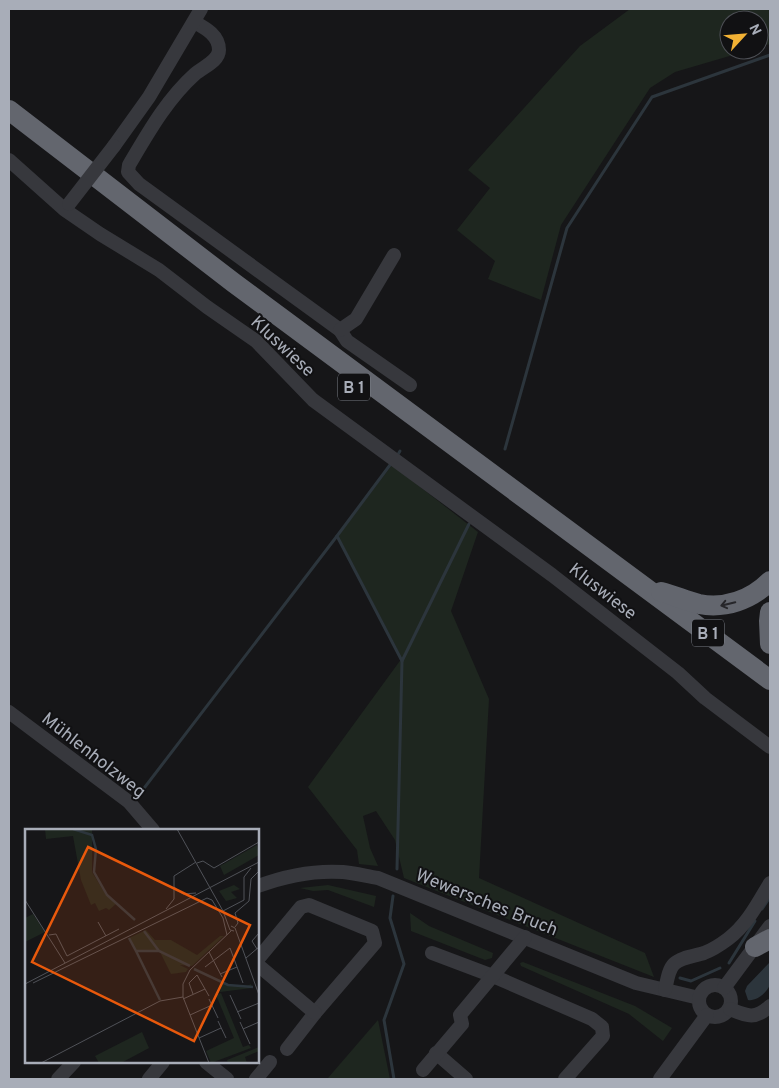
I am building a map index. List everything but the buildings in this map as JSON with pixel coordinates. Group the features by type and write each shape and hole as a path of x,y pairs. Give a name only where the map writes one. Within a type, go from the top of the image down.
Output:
{"highway":[{"name":"B 1","path":"9,110 234,283 770,680"},
{"name":"B 1","path":"9,125 227,293 770,695"},
{"path":"645,587 699,604 722,606 740,601 760,591 770,581"},
{"path":"770,612 770,644"}],"street":[{"path":"68,207 149,97 201,9"},
{"path":"194,22 213,34 219,49 217,56 195,74 165,108 130,165 128,172 139,184 340,330 347,341 410,386"},
{"name":"Kluswiese","path":"9,160 100,234 159,270 207,307 256,341 313,400 552,575 678,673 705,698 770,747"},
{"path":"340,330 356,319 394,255"},
{"name":"Mühlenholzweg","path":"9,712 129,802 152,829"},
{"name":"Wewersches Bruch","path":"259,886 282,877 310,872 343,872 378,878 636,983 699,998"},
{"path":"665,990 668,975 674,964 685,958 715,948 732,935 748,918 770,883"},
{"path":"259,958 301,907 309,905 372,931 375,943 287,1049"},
{"path":"724,988 762,943 770,926"},
{"path":"423,1070 462,1024 460,1016 525,937"},
{"path":"432,953 493,976 592,1018 602,1027 603,1036 565,1079"},
{"path":"259,967 315,1013"},
{"path":"714,985 724,988 728,991 732,1000 730,1009 717,1018 707,1015 700,1008 699,998 701,993 709,986 714,985"},
{"path":"730,1009 750,1017 761,1013 770,1006"},
{"path":"660,1079 707,1015"},
{"path":"436,1053 466,1079"},
{"path":"256,1079 270,1062"},
{"path":"58,1079 73,1063"},
{"path":"155,1077 162,1063"},
{"path":"207,1063 227,1079"}],"shaded area":[{"path":"630,9 770,9 770,44 769,10 719,10 719,59 675,72 650,88 561,225 541,300 488,279 495,261 457,230 490,188 468,170 580,46"},
{"path":"392,465 478,532 451,611 489,699 479,878 645,953 654,977 404,878 395,840 376,811 363,816 370,848 378,866 359,864 357,850 308,787 402,658 338,536"},
{"path":"328,885 376,896 374,907 328,890 313,891 300,888"},
{"path":"410,913 429,926 493,953 492,958 485,960 411,931"},
{"path":"523,962 635,1006 672,1028 663,1041 629,1014 521,966 520,963"},
{"path":"770,962 771,979 769,987 758,998 748,1000 745,991 747,986"},
{"path":"378,1020 390,1079 329,1079 328,1078"}],"waterway":[{"path":"505,449 567,228 652,97 770,55"},
{"path":"397,456 400,451"},
{"path":"390,465 337,536 402,661"},
{"path":"397,869 402,661 469,524"},
{"path":"135,800 337,536"},
{"path":"393,896 390,918 404,964 384,1020 394,1079"},
{"path":"762,909 770,897"},
{"path":"729,963 755,921"},
{"path":"680,978 691,981 720,968"}]}
